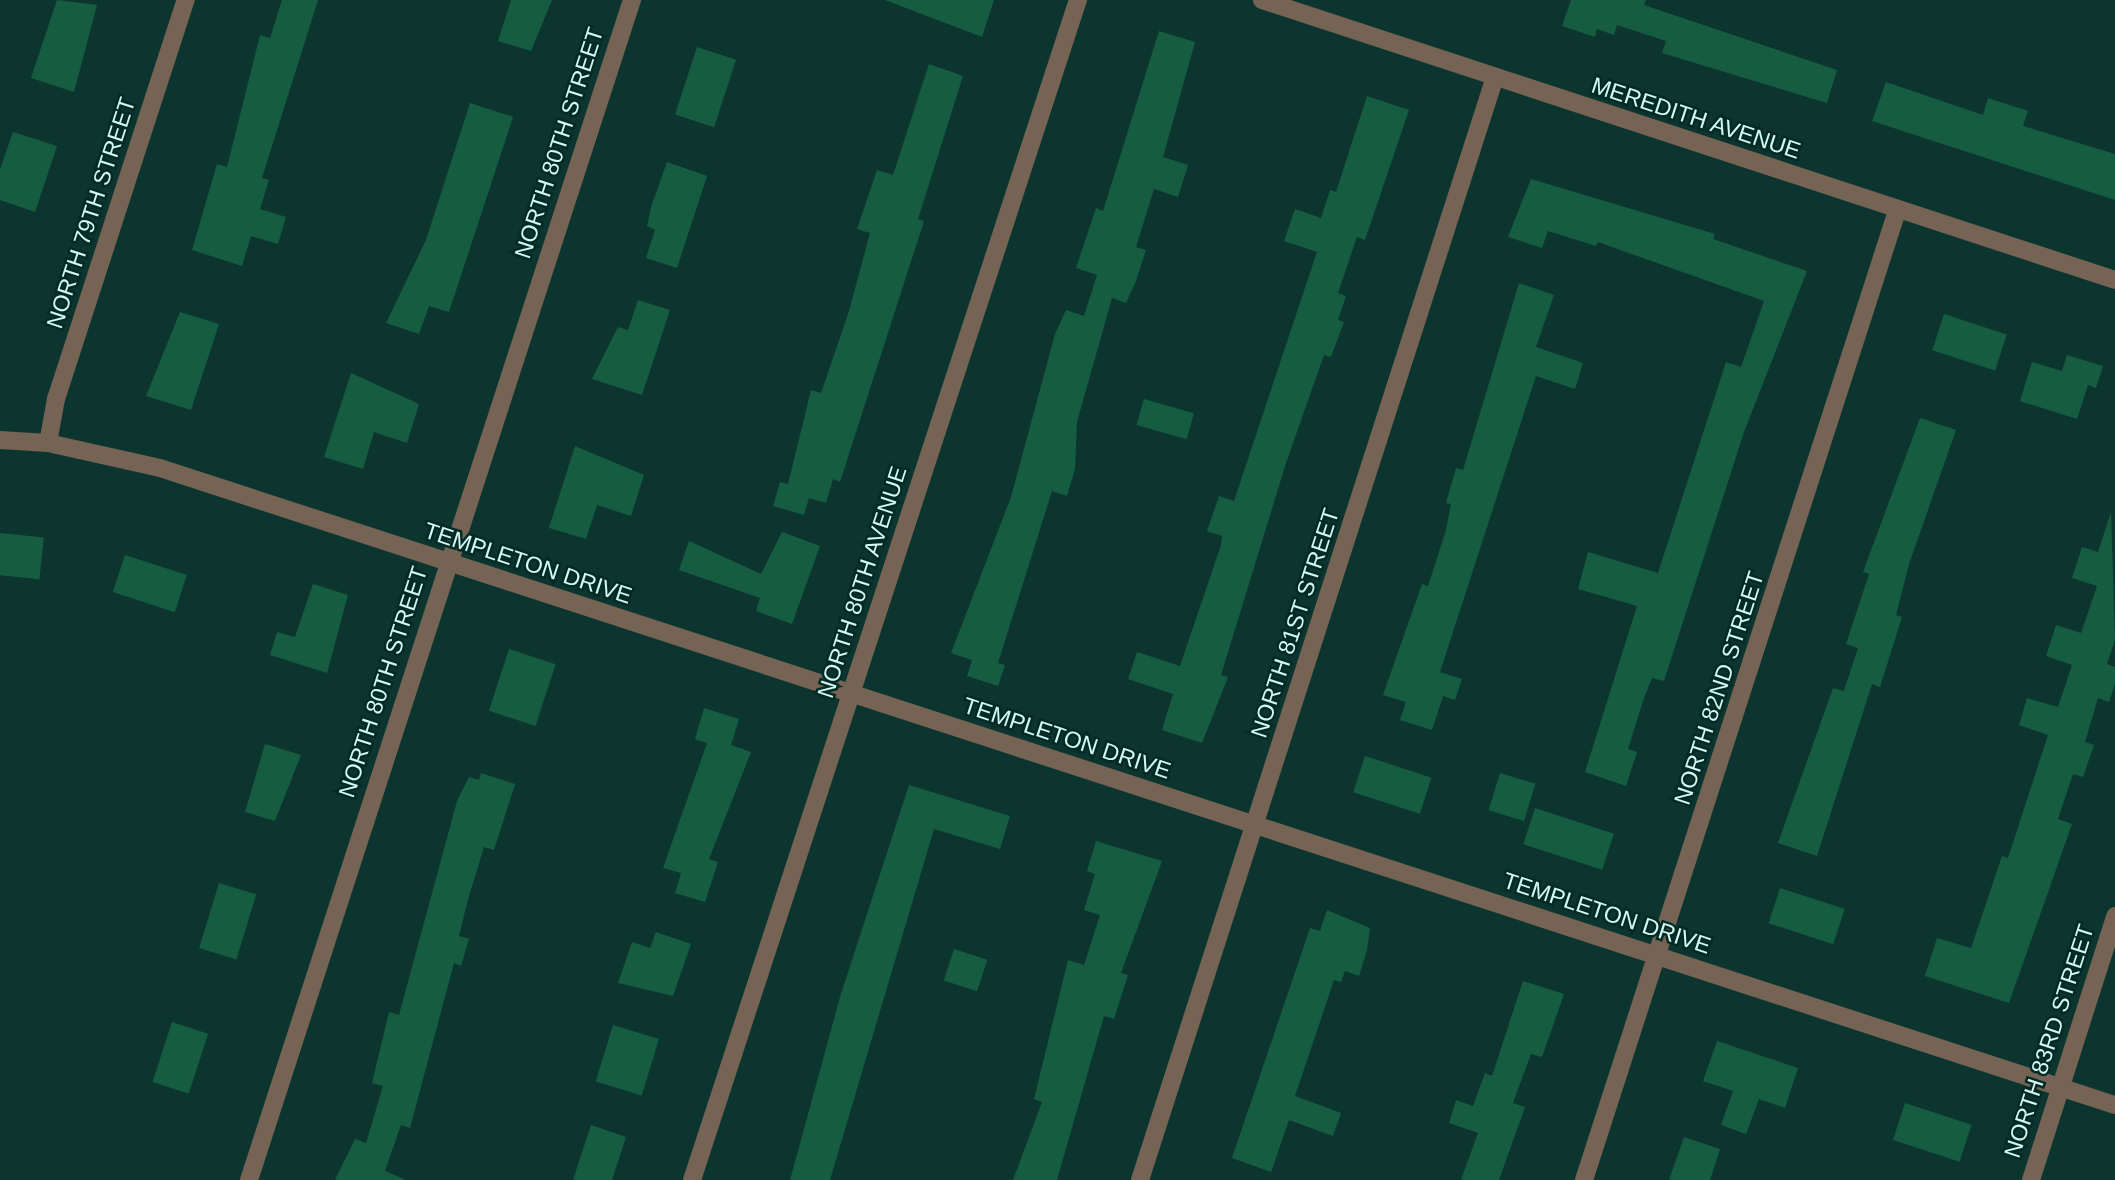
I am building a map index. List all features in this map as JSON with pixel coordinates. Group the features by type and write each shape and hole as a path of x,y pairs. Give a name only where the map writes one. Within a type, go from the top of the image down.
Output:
{"street":[{"name":"NORTH 79TH STREET","path":"48,443 56,399 186,0"},
{"name":"NORTH 80TH STREET","path":"249,1180 447,562 632,0"},
{"name":"NORTH 80TH AVENUE","path":"692,1180 1078,0"},
{"name":"MEREDITH AVENUE","path":"1262,0 1301,5 1494,80 2115,280"},
{"name":"NORTH 81ST STREET","path":"1140,1180 1494,80"},
{"name":"NORTH 82ND STREET","path":"1584,1180 1897,211"},
{"name":"TEMPLETON DRIVE","path":"0,440 48,443 160,468 2115,1105"},
{"name":"NORTH 83RD STREET","path":"2031,1180 2115,916"}],"building":[{"path":"57,0 97,5 74,92 31,78"},
{"path":"282,0 318,0 262,178 269,180 260,209 286,217 278,244 251,236 242,266 192,250 217,164 227,167 260,35 270,38"},
{"path":"511,0 552,0 531,51 498,41"},
{"path":"885,0 994,0 982,37"},
{"path":"1571,0 1646,0 1644,5 1837,70 1827,103 1662,53 1666,41 1617,25 1614,35 1597,29 1595,37 1562,26"},
{"path":"1159,31 1195,42 1163,157 1188,165 1178,197 1154,189 1136,247 1146,250 1136,281 1126,303 1112,298 1077,422 1075,469 1067,496 1052,491 998,663 1005,665 998,686 967,676 972,660 951,653 1011,497 1055,334 1066,310 1084,316 1097,275 1076,268 1096,208 1103,211"},
{"path":"697,47 736,60 714,127 675,115"},
{"path":"929,64 963,76 918,219 924,221 840,482 833,479 826,503 809,498 804,515 773,506 780,482 788,484 811,390 821,393 849,311 870,233 857,229 877,170 893,175"},
{"path":"1886,82 1983,115 1988,98 2028,111 2023,126 2115,154 2115,200 1872,121"},
{"path":"1367,96 1409,110 1365,240 1357,237 1338,293 1346,296 1338,320 1344,322 1331,357 1324,355 1286,463 1221,675 1228,677 1202,743 1162,730 1173,694 1128,679 1137,652 1180,666 1221,545 1222,536 1207,531 1219,496 1234,501 1317,252 1284,241 1295,209 1321,218 1330,190 1336,192"},
{"path":"470,103 513,117 449,312 429,306 419,334 386,323 426,240"},
{"path":"13,132 57,146 35,212 0,200 0,169"},
{"path":"667,162 707,176 677,268 646,258 655,230 647,226 651,207"},
{"path":"1531,179 1715,234 1713,239 1807,271 1744,432 1664,681 1652,678 1644,698 1628,749 1637,752 1626,786 1585,772 1637,606 1578,589 1588,552 1658,573 1726,362 1741,367 1764,301 1598,242 1596,246 1548,231 1542,248 1508,237"},
{"path":"1519,283 1554,295 1536,347 1583,363 1575,389 1536,376 1440,672 1462,679 1455,700 1443,696 1432,730 1400,720 1406,702 1383,695 1422,584 1428,586 1446,530 1451,504 1446,503 1456,468 1463,470"},
{"path":"638,300 670,310 642,395 592,379 618,327 628,330"},
{"path":"180,312 219,324 191,410 146,396"},
{"path":"1944,314 2007,334 1995,371 1932,350"},
{"path":"2067,355 2103,366 2096,388 2088,385 2077,419 2020,401 2032,362 2062,371"},
{"path":"351,373 419,404 407,443 374,432 363,469 324,457"},
{"path":"1144,399 1194,413 1187,439 1137,425"},
{"path":"1920,418 1956,430 1909,564 1896,615 1902,617 1880,687 1872,684 1817,856 1778,843 1833,688 1844,691 1858,648 1846,644 1869,574 1863,572"},
{"path":"575,446 644,475 631,516 597,505 586,539 549,528"},
{"path":"2111,512 2115,640 2107,664 2115,667 2115,684 2109,702 2098,698 2085,742 2094,745 2083,777 2073,774 2058,819 2072,824 2009,1003 1925,976 1937,938 1971,948 2002,856 2008,858 2048,735 2019,725 2027,698 2058,707 2072,665 2046,656 2056,625 2081,633 2097,586 2072,578 2082,547 2098,552"},
{"path":"782,532 820,546 792,624 756,611 760,598 679,570 689,541 761,574"},
{"path":"0,533 44,538 39,579 0,575"},
{"path":"125,555 187,575 175,612 113,592"},
{"path":"313,584 348,595 327,673 270,655 277,632 295,637"},
{"path":"509,649 556,664 536,726 489,711"},
{"path":"704,708 739,719 731,745 751,752 709,859 718,862 705,902 675,893 681,873 663,868 707,743 695,739"},
{"path":"265,744 301,755 275,821 245,812"},
{"path":"1365,756 1432,778 1420,814 1353,792"},
{"path":"481,773 515,784 494,850 484,847 459,936 469,939 461,966 454,963 410,1128 401,1125 385,1171 406,1180 335,1180 355,1139 366,1143 383,1086 372,1083 389,1012 399,1015 457,801 469,777 479,780"},
{"path":"1500,773 1535,784 1524,821 1489,810"},
{"path":"909,785 1010,816 1000,849 934,829 830,1180 790,1180 840,997"},
{"path":"1535,808 1614,834 1602,870 1523,844"},
{"path":"1096,841 1162,861 1121,973 1128,975 1114,1019 1104,1016 1057,1180 1013,1180 1042,1102 1034,1099 1068,960 1084,965 1100,915 1084,910 1095,874 1087,871"},
{"path":"219,883 256,894 236,959 199,948"},
{"path":"1780,888 1845,909 1833,944 1769,923"},
{"path":"1327,910 1370,928 1367,950 1359,976 1345,971 1341,982 1334,980 1295,1096 1341,1113 1333,1136 1289,1120 1271,1172 1232,1158 1310,928 1320,931"},
{"path":"656,932 691,944 673,996 618,983 632,942 650,948"},
{"path":"954,949 987,960 977,991 944,980"},
{"path":"1523,981 1564,994 1542,1057 1531,1054 1513,1103 1525,1107 1499,1180 1461,1180 1478,1133 1449,1123 1456,1100 1473,1106 1485,1073 1492,1076"},
{"path":"172,1022 208,1034 189,1094 153,1082"},
{"path":"613,1025 659,1039 642,1095 596,1081"},
{"path":"1717,1041 1798,1068 1785,1108 1759,1099 1746,1134 1721,1125 1733,1091 1703,1081"},
{"path":"1905,1103 1972,1125 1960,1162 1893,1140"},
{"path":"591,1125 626,1137 612,1180 573,1180"},
{"path":"1684,1137 1720,1149 1710,1180 1669,1180"}]}
